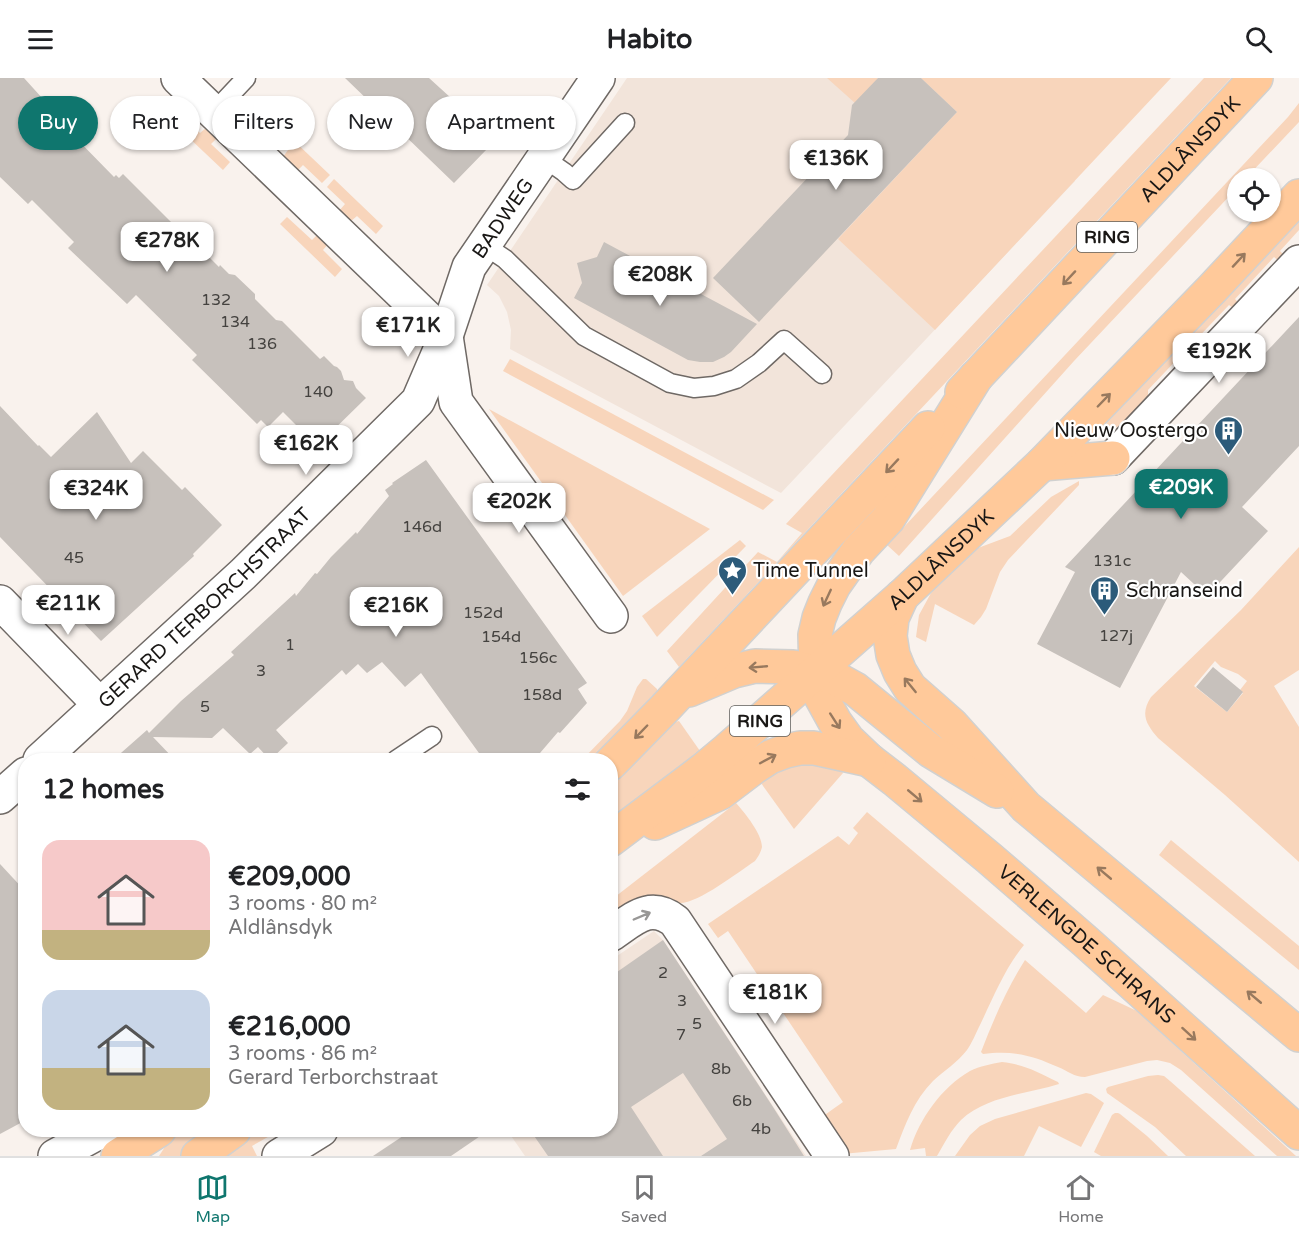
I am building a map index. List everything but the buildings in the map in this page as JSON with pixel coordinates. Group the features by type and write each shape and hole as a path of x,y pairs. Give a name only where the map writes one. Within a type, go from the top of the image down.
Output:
{"main road":[{"name":"ALDLÂNSDYK","path":"672,701 1256,78"},
{"name":"ALDLÂNSDYK","path":"816,672 902,596 1042,464 1299,196"},
{"name":"ALDLÂNSDYK","path":"816,672 815,634 819,618 834,585 858,551 888,519 976,377"},
{"path":"1042,464 1113,458"},
{"path":"902,596 892,618 890,636 893,655 910,688 952,725 1026,807 1299,1035"},
{"path":"672,701 714,678 755,666 793,667 816,672 835,678 855,689 930,751 1026,807"},
{"name":"VERLENGDE SCHRANS","path":"816,672 819,693 848,740 1094,949 1299,1133"},
{"name":"RING","path":"618,835 710,765 816,672"},
{"name":"RING","path":"618,756 672,701"},
{"name":"VERLENGDE SCHRANS","path":"618,838 720,793 770,757 786,751 814,748 869,760"},
{"path":"118,1156 148,1137"},
{"path":"198,1156 224,1137"}],"street":[{"path":"177,78 212,110"},
{"name":"BADWEG","path":"446,336 469,267 598,78"},
{"path":"253,150 446,336 456,402 611,616"},
{"path":"1113,458 1299,262"},
{"name":"GERARD TERBORCHSTRAAT","path":"48,753 243,574 418,401 446,336"},
{"path":"0,602 100,705"},
{"path":"0,797 18,781"},
{"path":"618,930 641,914 654,911 666,914 675,921 832,1156"},
{"path":"55,1156 90,1137"},
{"path":"279,1156 310,1137"}],"lane":[{"path":"229,96 246,78"},
{"path":"544,158 573,180 625,123"},
{"path":"484,244 505,259 584,336 670,382 694,388 714,386 736,379 759,363 784,340 822,374"},
{"path":"406,753 432,736"}],"shaded area":[{"path":"627,78 965,78 1075,181 781,493 510,349 511,330 507,312 499,296 487,285"},
{"path":"827,78 877,78 878,79 855,103"},
{"path":"921,78 1171,78 935,330 838,239 957,112"},
{"path":"1204,78 1231,78 679,667 667,651 758,552 777,562 802,533 786,524"},
{"path":"1299,103 1299,122 1255,168 1240,168"},
{"path":"206,128 212,133 212,150 217,150 230,162 223,170 200,148 200,133"},
{"path":"288,150 304,150 330,175 322,183 303,165 297,171 283,157"},
{"path":"334,179 383,226 376,234 357,216 351,221 339,211 345,204 327,187"},
{"path":"1227,182 1227,199 1074,361 899,556 887,545"},
{"path":"287,217 312,240 318,234 328,244 323,250 342,269 335,277 280,224"},
{"path":"1299,220 1299,230 1280,251 1287,258 1282,264 1274,257 1235,299 1242,307 1237,311 1229,305 1189,347 1196,354 1191,360 1183,353 1148,390 1146,410 1100,435 1099,431"},
{"path":"510,359 774,500 763,510 503,371"},
{"path":"489,409 710,529 623,596"},
{"path":"1079,481 1079,485 1008,560 1000,572 986,609 974,625 935,604 926,642 916,637 919,615 931,593 940,583 978,548 1010,536 1051,497"},
{"path":"740,540 746,546 657,637 642,616"},
{"path":"1299,547 1299,670 1274,686 1299,727 1299,862 1158,738 1146,719 1146,709 1151,697 1241,610","holes":["1215,661 1221,667 1238,674 1247,681 1240,690 1243,693 1227,712 1194,686"]},
{"path":"643,679 646,679 657,691 598,753 589,753 620,721"},
{"path":"679,721 700,751 699,754 618,817 618,780 675,722"},
{"path":"796,765 820,765 843,773 794,829 761,783 777,772"},
{"path":"736,803 759,836 762,849 755,861 718,886 687,902 673,902 656,896 618,920 618,895"},
{"path":"867,812 1024,945 1005,973 969,1047 920,1096 896,1149 842,1154 819,1119 843,1102 728,931 718,938 708,924 838,836 849,845 858,833 853,828"},
{"path":"1171,840 1299,946 1299,970 1159,855"},
{"path":"654,931 663,940 806,1156 525,1156 512,1137 618,1137 618,955"},
{"path":"1025,960 1086,1013 1103,995 1137,1011 1296,1156 1277,1156 1181,1070 1170,1063 1157,1060 1147,1061 1081,1077 1030,1057 1003,1053 983,1054 981,1052 995,1017"},
{"path":"1002,1062 1031,1069 1059,1084 995,1101 971,1112 954,1128 937,1156 926,1156 925,1148 910,1150 919,1127 933,1105 950,1086 974,1069"},
{"path":"1158,1075 1170,1081 1255,1156 1186,1156 1155,1127 1107,1093 1108,1087"},
{"path":"1086,1093 1104,1103 1081,1147 1039,1126 1024,1156 955,1156 970,1135 980,1126 995,1119"},
{"path":"1115,1113 1120,1114 1168,1156 1101,1156 1094,1152"},
{"path":"171,1137 206,1137 180,1156 159,1156"},
{"path":"247,1137 268,1137 252,1146 257,1156 216,1156"},
{"path":"277,1137 292,1137 294,1139 283,1146"}],"place":[{"name":"Nieuw Oostergo","path":"1229,456"},
{"name":"Time Tunnel","path":"732,596"},
{"name":"Schranseind","path":"1105,616"}]}
